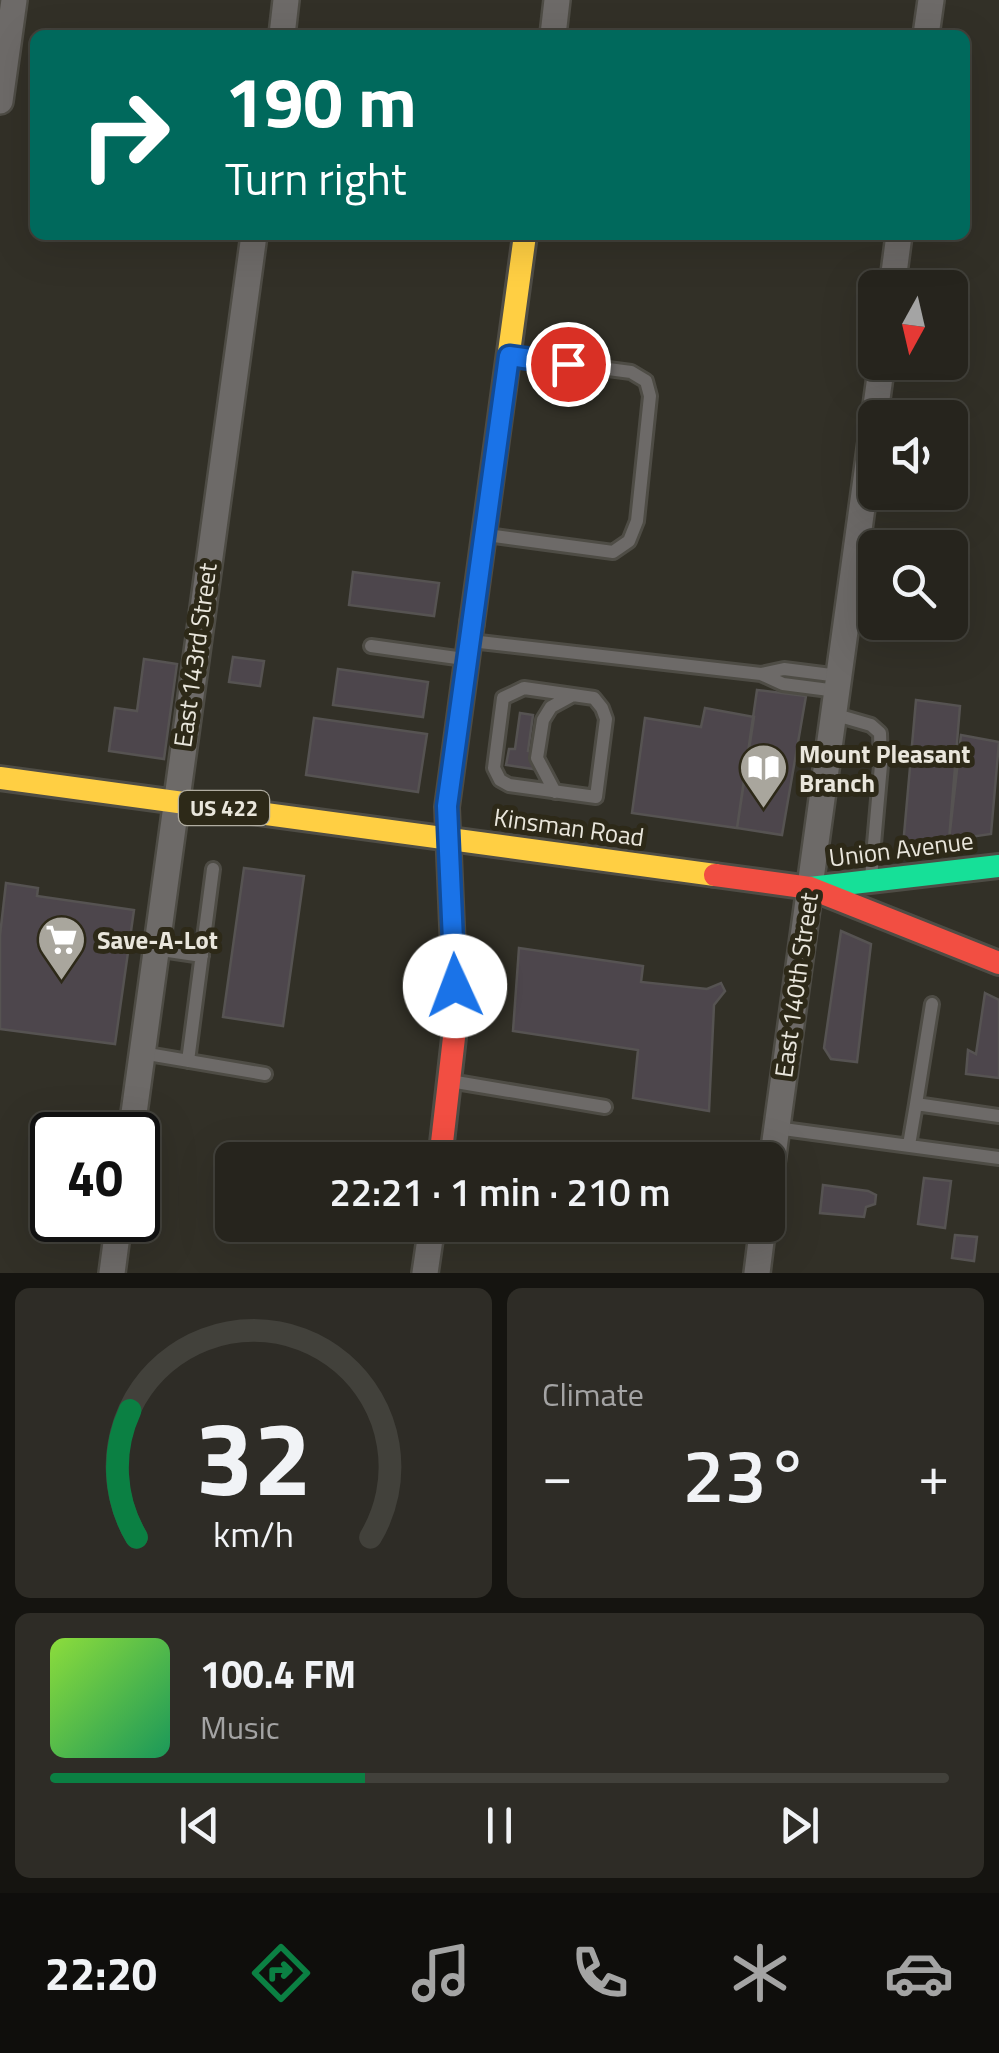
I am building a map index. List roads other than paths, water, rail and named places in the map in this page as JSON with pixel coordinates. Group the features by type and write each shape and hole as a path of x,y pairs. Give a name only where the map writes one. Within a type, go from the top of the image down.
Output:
{"main road":[{"path":"442,1142 456,1020 447,806 524,240"},
{"name":"Kinsman Road","path":"0,778 810,888 999,963"},
{"name":"Union Avenue","path":"810,888 999,866"}],"street":[{"path":"0,101 14,0"},
{"path":"283,30 286,0"},
{"path":"554,30 558,0"},
{"path":"927,30 931,0"},
{"name":"East 143rd Street","path":"134,1112 253,240"},
{"path":"894,270 898,240"},
{"name":"East 140th Street","path":"774,1142 880,380"},
{"path":"112,1273 117,1242"},
{"path":"425,1273 430,1242"},
{"path":"757,1273 761,1242"}],"lane":[{"path":"484,534 613,552 629,541 636,520 650,396 646,381 631,372 509,356"},
{"path":"371,646 761,674 784,669 836,694 880,733 882,765 871,880"},
{"path":"524,688 594,698 606,719 596,798 555,792 500,780 494,768 503,698 524,688"},
{"path":"555,792 538,758 543,720 551,707 573,695"},
{"path":"188,1061 214,869"},
{"path":"156,949 202,956"},
{"path":"909,1145 932,1004"},
{"path":"142,1053 266,1074"},
{"path":"450,1081 606,1107"},
{"path":"916,1104 999,1116"},
{"path":"776,1128 999,1158"}],"place":[{"name":"Mount Pleasant Branch","path":"764,810"},
{"name":"Save-A-Lot","path":"62,982"}]}
